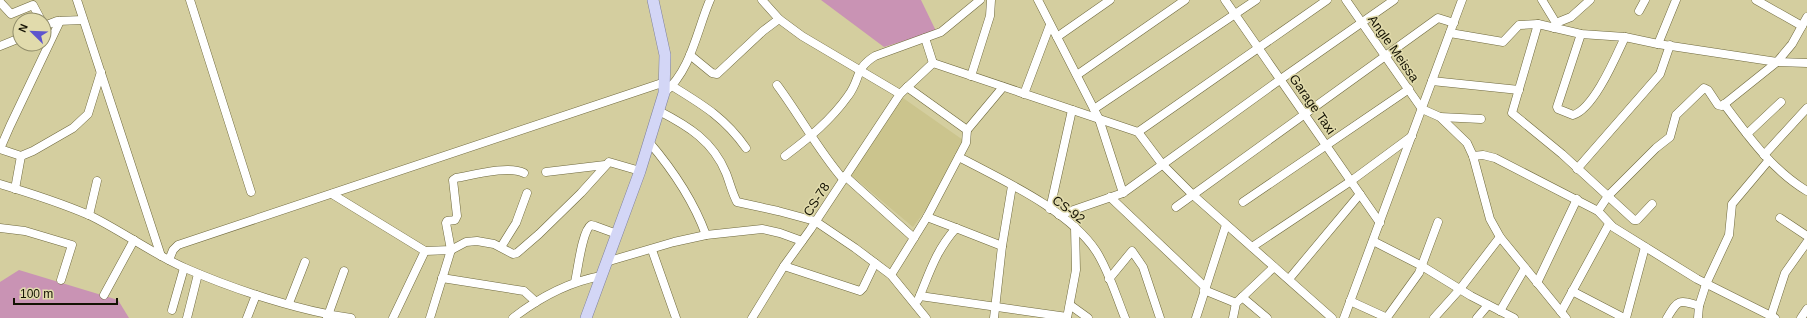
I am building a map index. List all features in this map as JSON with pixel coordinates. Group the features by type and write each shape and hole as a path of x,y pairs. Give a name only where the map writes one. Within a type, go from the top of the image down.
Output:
{"main road":[{"path":"586,318 640,171 667,87 664,50 653,0"}],"street":[{"path":"77,0 165,258"},
{"path":"190,0 251,192"},
{"path":"165,258 178,245 667,87 690,55 710,0"},
{"path":"762,0 779,19 802,36 860,68 900,94"},
{"path":"785,156 812,136 831,118 850,94 860,68 866,61 875,56 941,32 980,0"},
{"path":"971,76 990,16 991,0"},
{"path":"1057,37 1110,0"},
{"path":"1077,75 1185,0"},
{"name":"Garage Taxi","path":"1225,0 1380,223"},
{"path":"1094,109 1256,0"},
{"path":"1138,132 1327,0"},
{"name":"Angle Meissa","path":"1346,0 1422,109"},
{"path":"1059,215 1123,193 1281,79 1394,0"},
{"path":"1344,318 1462,0"},
{"path":"1542,0 1555,25"},
{"path":"1555,25 1572,17 1590,0"},
{"path":"1639,11 1645,0"},
{"path":"1658,44 1676,0"},
{"path":"1756,0 1802,26"},
{"path":"1040,1 1050,25 1099,119 1123,193"},
{"path":"0,2 12,14"},
{"path":"16,12 33,5 37,12"},
{"path":"1598,211 1608,196 1656,148 1670,137 1676,115 1704,88 1708,90 1718,105 1720,106 1724,104 1777,62 1792,44 1807,17"},
{"path":"1176,207 1438,18 1454,23"},
{"path":"690,55 712,73 717,74 762,31 779,19"},
{"path":"52,24 60,21 83,20"},
{"path":"60,21 0,149 21,156 67,132 88,114 101,72"},
{"path":"1538,24 1512,114 1552,145 1634,220 1637,220 1652,204"},
{"path":"1024,94 1050,25"},
{"path":"1450,33 1503,42 1519,25 1555,25 1581,34 1625,37 1658,44 1777,62 1807,63"},
{"path":"1581,34 1557,107 1558,110 1573,115 1592,98 1605,80 1625,37"},
{"path":"925,38 933,63 1138,132 1162,164 1193,194 1332,318"},
{"path":"0,46 12,41"},
{"path":"1577,169 1660,74 1670,45"},
{"name":"CS-78","path":"752,318 784,266 900,94 933,63"},
{"path":"1432,81 1519,90"},
{"path":"777,85 802,119 825,157 844,178 914,238"},
{"path":"667,87 709,110 727,124 746,148"},
{"path":"908,87 967,134"},
{"path":"891,275 927,217 959,157 967,134 1003,87"},
{"path":"1243,202 1409,89"},
{"path":"1747,134 1781,102"},
{"path":"1724,104 1767,157 1793,183 1807,191"},
{"path":"1698,318 1699,306 1706,284 1729,235 1732,204 1767,157 1807,108"},
{"path":"1422,109 1440,117 1464,138 1473,156 1490,219 1500,237 1563,315"},
{"path":"659,110 686,125 701,136 711,147 726,172 737,202 778,210 815,221 891,275 923,315 915,318"},
{"path":"1050,209 1072,110"},
{"path":"1440,117 1481,118"},
{"path":"1252,247 1351,181 1412,136"},
{"path":"649,142 660,154 693,206 706,235"},
{"path":"1473,156 1483,155 1495,158 1577,199 1598,211 1610,224 1706,284 1773,317 1785,273 1807,242"},
{"path":"15,189 21,156"},
{"name":"CS-92","path":"959,157 1012,186 1050,209 1075,227 1096,251 1109,278 1125,318"},
{"path":"546,172 605,165 612,162 640,171"},
{"path":"332,194 425,251 451,250 466,242 477,241 501,247 513,254 518,253 539,234 581,193 605,165"},
{"path":"430,318 451,250 446,223 447,221 455,220 456,216 453,180 456,178 504,171 520,171 524,173"},
{"path":"88,215 97,181"},
{"path":"0,184 88,215 165,258 198,274 256,295 289,303 327,316 351,318"},
{"path":"994,318 1002,246 1012,186"},
{"path":"501,247 516,223 527,193"},
{"path":"1288,279 1360,194"},
{"path":"1110,197 1205,288 1239,300 1267,318"},
{"path":"1537,283 1577,199"},
{"path":"927,217 1002,246"},
{"path":"1780,218 1807,236"},
{"path":"1350,300 1384,317 1388,316 1416,279 1438,222"},
{"path":"1563,315 1572,291 1610,224"},
{"path":"575,282 584,238 589,227 592,225 617,234"},
{"path":"1196,318 1226,225"},
{"path":"920,296 996,306 1067,318 1076,270 1075,227"},
{"path":"0,228 25,231 72,245 62,280"},
{"path":"916,305 942,244 956,228"},
{"path":"606,262 652,250 674,242 706,235 762,229 780,233 802,241"},
{"path":"1434,318 1460,289 1500,237"},
{"path":"104,294 134,240"},
{"path":"1373,241 1422,266 1513,318"},
{"path":"1572,291 1608,315 1625,318 1645,247"},
{"path":"652,250 676,318"},
{"path":"393,318 425,251"},
{"path":"1109,278 1132,251 1143,267 1160,318"},
{"path":"289,303 305,262"},
{"path":"784,266 860,291 863,288 875,263"},
{"path":"1233,318 1239,300 1274,266"},
{"path":"172,310 184,268"},
{"path":"1500,311 1525,268"},
{"path":"327,316 344,271"},
{"path":"187,318 198,274"},
{"path":"513,318 536,302 575,282 601,276"},
{"path":"442,278 524,291 536,302"},
{"path":"247,318 256,295"},
{"path":"1667,318 1674,304 1680,302 1699,306"},
{"path":"1070,305 1088,318"},
{"path":"1477,318 1488,305"},
{"path":"1801,318 1807,309"}],"shaded area":[{"path":"821,0 921,0 936,31 884,47"},
{"path":"903,98 963,140 927,208 913,227 851,175"},
{"path":"19,270 118,300 129,318 0,318 0,282"}]}
